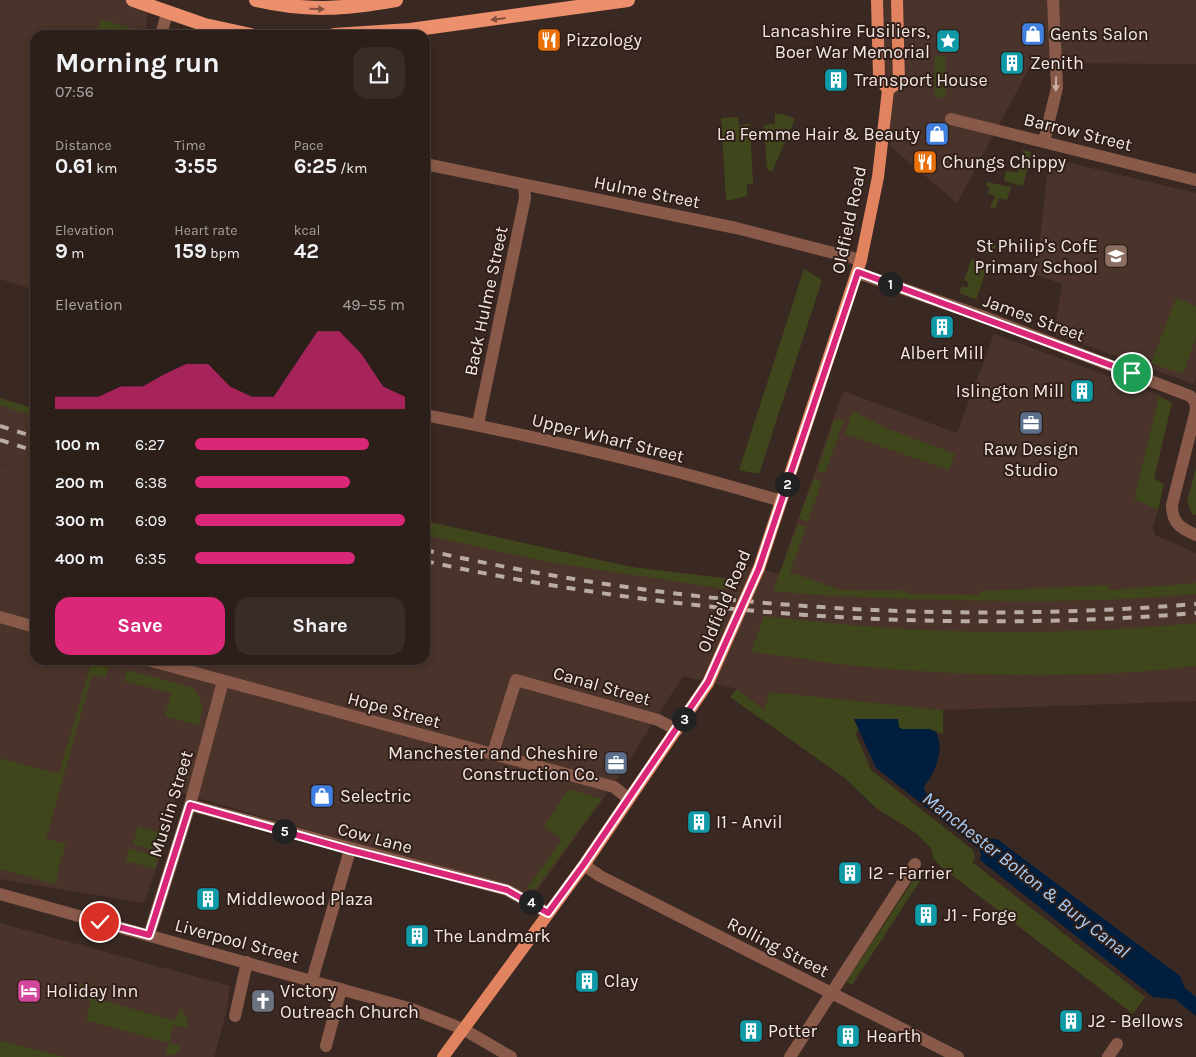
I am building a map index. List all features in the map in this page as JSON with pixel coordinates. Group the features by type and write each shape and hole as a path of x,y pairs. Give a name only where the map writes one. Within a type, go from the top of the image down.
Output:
{"highway":[{"path":"133,0 167,13 224,30"},
{"path":"256,0 294,8 327,10 396,0"},
{"path":"424,30 628,0"}],"main road":[{"name":"Oldfield Road","path":"442,1057 584,864 677,730 708,682 759,568 862,260 878,176 888,90 879,77 877,0"},
{"name":"Oldfield Road","path":"888,90 899,82 897,0"}],"street":[{"path":"1044,141 1057,88 1053,0"},
{"path":"162,30 167,13"},
{"name":"Barrow Street","path":"951,119 1196,180"},
{"name":"Hulme Street","path":"430,165 736,228 862,260"},
{"name":"Back Hulme Street","path":"478,424 526,198 524,185"},
{"name":"James Street","path":"858,272 1190,396 1195,401 1196,410 1172,505 1174,521 1180,528 1196,535"},
{"name":"Upper Wharf Street","path":"430,415 478,424 717,483 781,502"},
{"path":"0,617 30,626"},
{"name":"Hope Street","path":"166,665 614,787 629,799"},
{"name":"Canal Street","path":"493,753 516,680 658,720 677,730"},
{"name":"Muslin Street","path":"149,935 190,805 223,681"},
{"name":"Cow Lane","path":"190,805 350,850 507,890 548,913"},
{"path":"312,980 350,850"},
{"name":"Rolling Street","path":"584,864 600,876 958,1057"},
{"path":"790,1057 916,864"},
{"name":"Liverpool Street","path":"0,894 412,1009 463,1029 511,1057"},
{"path":"235,1016 247,962"},
{"path":"326,1046 341,989"},
{"path":"1108,1057 1117,1044"}],"shaded area":[{"path":"0,0 148,0 146,30 30,30 30,288 0,279"},
{"path":"871,0 1196,0 1196,64 1032,63 957,203 891,147"},
{"name":"St Philip's CofE Primary School","path":"1049,158 1196,193 1196,378 1194,384 1054,334 1062,284 1031,273 1040,238"},
{"path":"994,334 1160,395 1134,499 1158,510 1153,528 1155,535 1196,553 1196,701 943,710 770,693 764,711 737,689 683,676 618,778 534,895 177,792 168,835 144,903 0,879 0,464 12,467 0,463 0,398 30,407 30,665 430,665 430,522 631,567 729,579 736,563 779,574 843,391 957,433"},
{"path":"0,923 230,986 226,1013 214,1057 66,1057 0,1041"}],"green space":[{"path":"101,19 137,30 102,30 98,29"},
{"path":"945,56 946,97 935,97 934,57"},
{"path":"775,114 783,114 795,119 772,172 767,169 764,125 775,124"},
{"path":"738,117 739,125 750,124 753,184 747,184 747,196 726,201 721,118"},
{"path":"1023,150 1031,152 1023,186 1004,181 1006,171 1018,173"},
{"path":"987,182 1011,187 1007,200 999,198 995,209 990,207 995,196 988,193 990,188 986,186"},
{"path":"979,238 996,245 992,255 975,248"},
{"path":"972,258 988,265 977,297 978,300 959,293 962,286 967,288 969,282 964,280"},
{"path":"804,269 822,280 759,474 739,470"},
{"path":"1176,298 1196,306 1196,338 1183,374 1151,363"},
{"path":"1159,396 1172,403 1154,479 1164,484 1158,510 1134,499"},
{"path":"0,398 30,407 30,415 0,405"},
{"path":"852,411 886,428 955,454 949,470 845,434"},
{"path":"840,418 844,420 825,473 817,471 834,421"},
{"path":"1196,468 1196,515 1192,514 1187,501"},
{"path":"814,478 822,481 808,522 799,518"},
{"path":"430,522 631,567 730,579 726,589 548,562 430,536"},
{"path":"798,524 806,527 790,572 840,590 978,595 981,591 1108,585 1110,590 1196,583 1196,594 1100,600 1004,601 857,597 773,591"},
{"path":"764,616 918,630 997,632 1077,631 1196,623 1196,666 1077,675 998,675 847,665 751,652"},
{"path":"91,665 109,665 105,678 92,675 46,839 66,844 56,876 59,877 58,881 54,884 0,869 0,758 59,774"},
{"path":"127,670 194,688 203,706 199,726 165,716 171,693 124,681"},
{"path":"737,689 764,710 770,692 943,710 943,734 930,729 902,729 899,728 897,719 854,719 859,730 855,732 871,770 973,850 975,858 972,862 1145,997 1133,1014 940,866 933,858 931,848 916,833 876,808 845,778 730,697"},
{"path":"568,789 602,799 535,890 528,887 562,839 544,827"},
{"path":"138,826 168,835 162,853 133,844"},
{"path":"129,848 158,857 155,869 126,861"},
{"path":"922,867 927,870 852,985 846,982"},
{"path":"83,983 91,983 87,996 176,1021 180,1008 188,1019 186,1028 174,1025 169,1042 181,1047 176,1054 166,1056 169,1043 86,1020 91,1001 75,996 79,986"},
{"path":"0,1041 66,1057 0,1057"}],"water":[{"name":"Manchester Bolton & Bury Canal","path":"854,719 898,719 899,727 902,729 930,729 936,732 939,739 938,761 924,787 925,792 985,839 997,839 1180,976 1185,988 1196,997 1196,1016 1175,999 1153,997 980,860 981,854 979,849 876,768"}],"railway":[{"path":"0,426 30,435"},
{"path":"0,440 30,449"},
{"path":"430,551 520,570 615,585 712,598 809,606 906,611 1003,612 1100,610 1196,604"},
{"path":"430,562 519,580 614,595 711,607 809,615 906,620 1004,621 1101,619 1196,613"}],"place":[{"name":"Gents Salon","path":"1033,34"},
{"name":"Pizzology","path":"549,40"},
{"name":"Lancashire Fusiliers, Boer War Memorial","path":"948,41"},
{"name":"Zenith","path":"1012,63"},
{"name":"Transport House","path":"836,80"},
{"name":"La Femme Hair & Beauty","path":"937,134"},
{"name":"Chungs Chippy","path":"925,162"},
{"name":"St Philip's CofE Primary School","path":"1116,256"},
{"name":"Albert Mill","path":"942,327"},
{"name":"Islington Mill","path":"1082,391"},
{"name":"Raw Design Studio","path":"1031,423"},
{"name":"Manchester and Cheshire Construction Co.","path":"616,763"},
{"name":"Selectric","path":"322,796"},
{"name":"I1 - Anvil","path":"699,822"},
{"name":"I2 - Farrier","path":"850,873"},
{"name":"Middlewood Plaza","path":"208,899"},
{"name":"J1 - Forge","path":"926,915"},
{"name":"The Landmark","path":"417,936"},
{"name":"Clay","path":"587,981"},
{"name":"Holiday Inn","path":"29,991"},
{"name":"Victory Outreach Church","path":"263,1001"},
{"name":"J2 - Bellows","path":"1071,1021"},
{"name":"Potter","path":"751,1031"},
{"name":"Hearth","path":"848,1036"}],"route":[{"path":"100,922 149,935 190,805 350,850 507,890 548,913 662,752 708,682 736,625 759,568 858,272 1132,373"}]}
